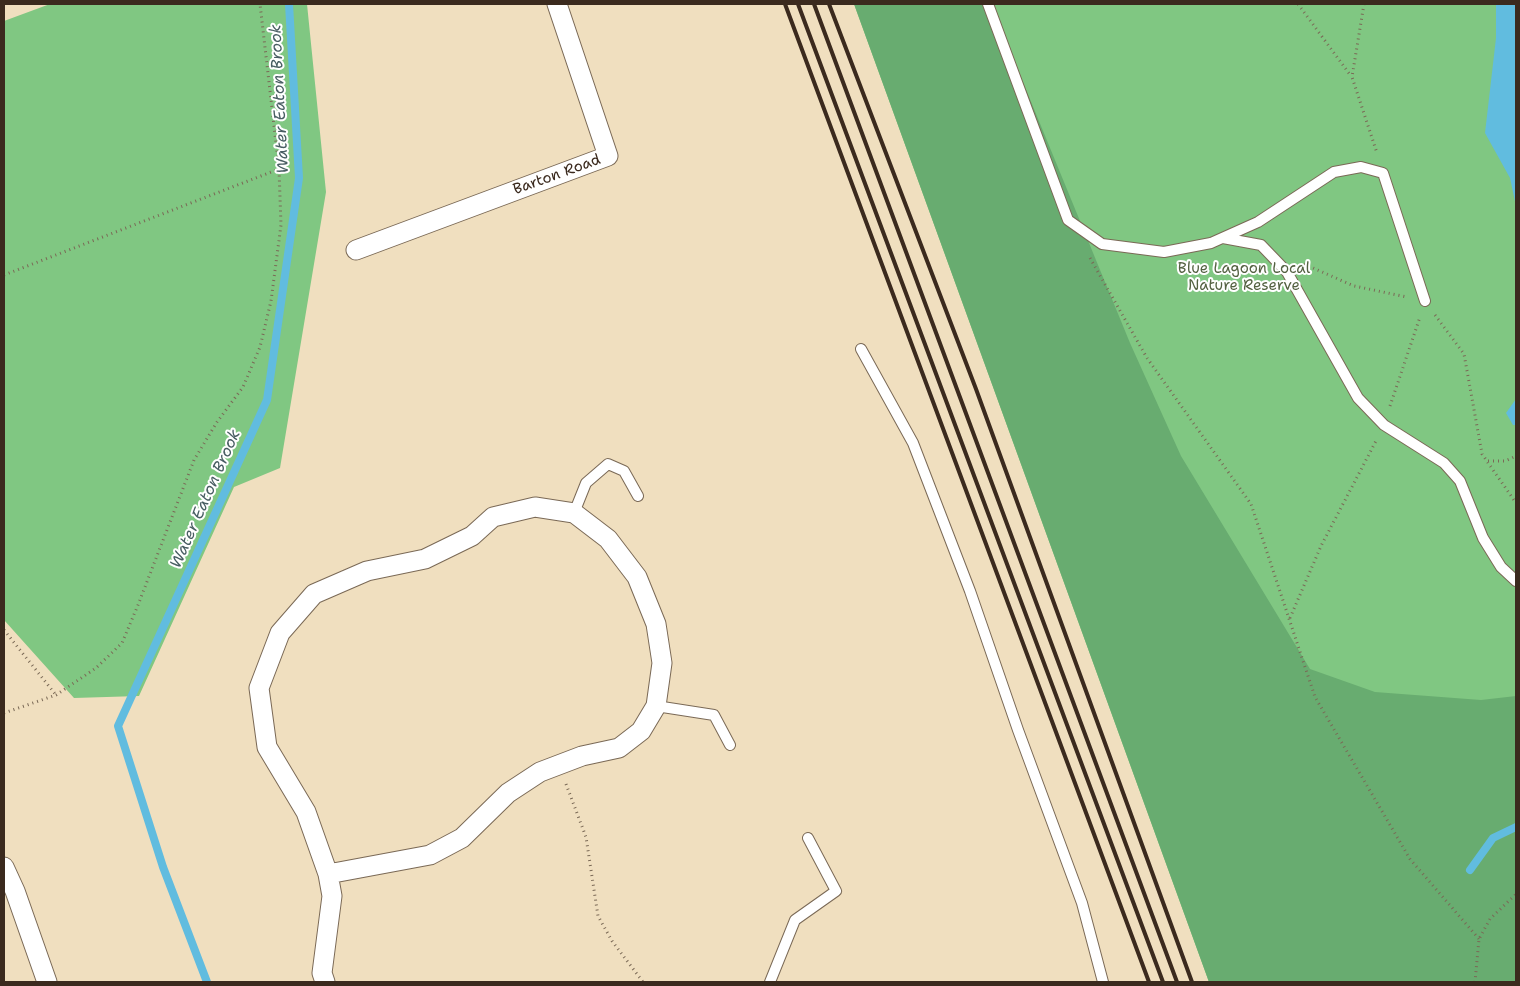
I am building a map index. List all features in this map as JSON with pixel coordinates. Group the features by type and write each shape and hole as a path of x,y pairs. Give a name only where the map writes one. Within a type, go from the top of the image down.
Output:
{"street":[{"name":"Barton Road","path":"356,250 608,156 557,4"},
{"path":"325,982 322,973 332,896 328,874 306,812 267,747 259,688 280,633 314,594 367,571 424,558 472,536 493,518 535,507 574,513 608,539 637,577 656,624 662,663 656,706 641,731 619,748 582,756 540,772 508,793 462,838 430,855 328,874"},
{"path":"4,866 9,892 46,982"}],"lane":[{"path":"988,4 1068,220 1102,244 1164,252 1211,243 1258,222 1334,172 1361,168 1383,173 1425,301"},
{"path":"1223,238 1261,245 1287,272 1358,398 1384,425 1444,463 1460,481 1484,538 1500,567 1516,581"},
{"path":"861,349 913,443 952,545 1082,903 1103,982"},
{"path":"574,513 586,483 608,464 624,471 638,496"},
{"path":"656,706 714,715 730,745"},
{"path":"770,982 795,920 836,891 808,838"}],"path":[{"path":"4,713 56,695 96,668 122,644 194,460 217,422 243,386 260,347 271,301 281,225 278,169 260,4"},
{"path":"1298,4 1352,77 1383,173"},
{"path":"1352,77 1364,4"},
{"path":"4,275 278,169"},
{"path":"1088,254 1147,358 1251,504 1316,697 1410,859 1479,939"},
{"path":"1303,264 1354,286 1425,301 1464,354 1482,454 1516,503"},
{"path":"1289,618 1321,546 1384,425 1425,301"},
{"path":"1487,461 1504,461 1516,458"},
{"path":"4,630 56,695"},
{"path":"558,765 586,837 598,916 612,941 643,982"},
{"path":"1475,982 1479,939 1490,919 1516,894"}],"green space":[{"path":"50,4 307,4 326,192 280,468 234,487 139,696 74,698 4,620 4,21"},
{"name":"Blue Lagoon Local Nature Reserve","path":"854,4 1516,4 1516,982 1209,982"},
{"path":"854,4 991,4 1130,343 1181,456 1310,669 1375,692 1481,700 1516,696 1516,982 1209,982"}],"water":[{"path":"1496,4 1516,4 1516,206 1510,178 1485,133 1496,38"},
{"path":"1516,399 1516,425 1513,425 1506,413"}],"waterway":[{"name":"Water Eaton Brook","path":"207,982 163,867 118,726 267,400 299,178 289,4"},
{"name":"Water Eaton Brook","path":"1470,870 1493,838 1516,827"}],"railway":[{"path":"785,4 1149,982"},
{"path":"798,4 1163,982"},
{"path":"814,4 1177,982"},
{"path":"829,4 976,389 1192,982"}]}
